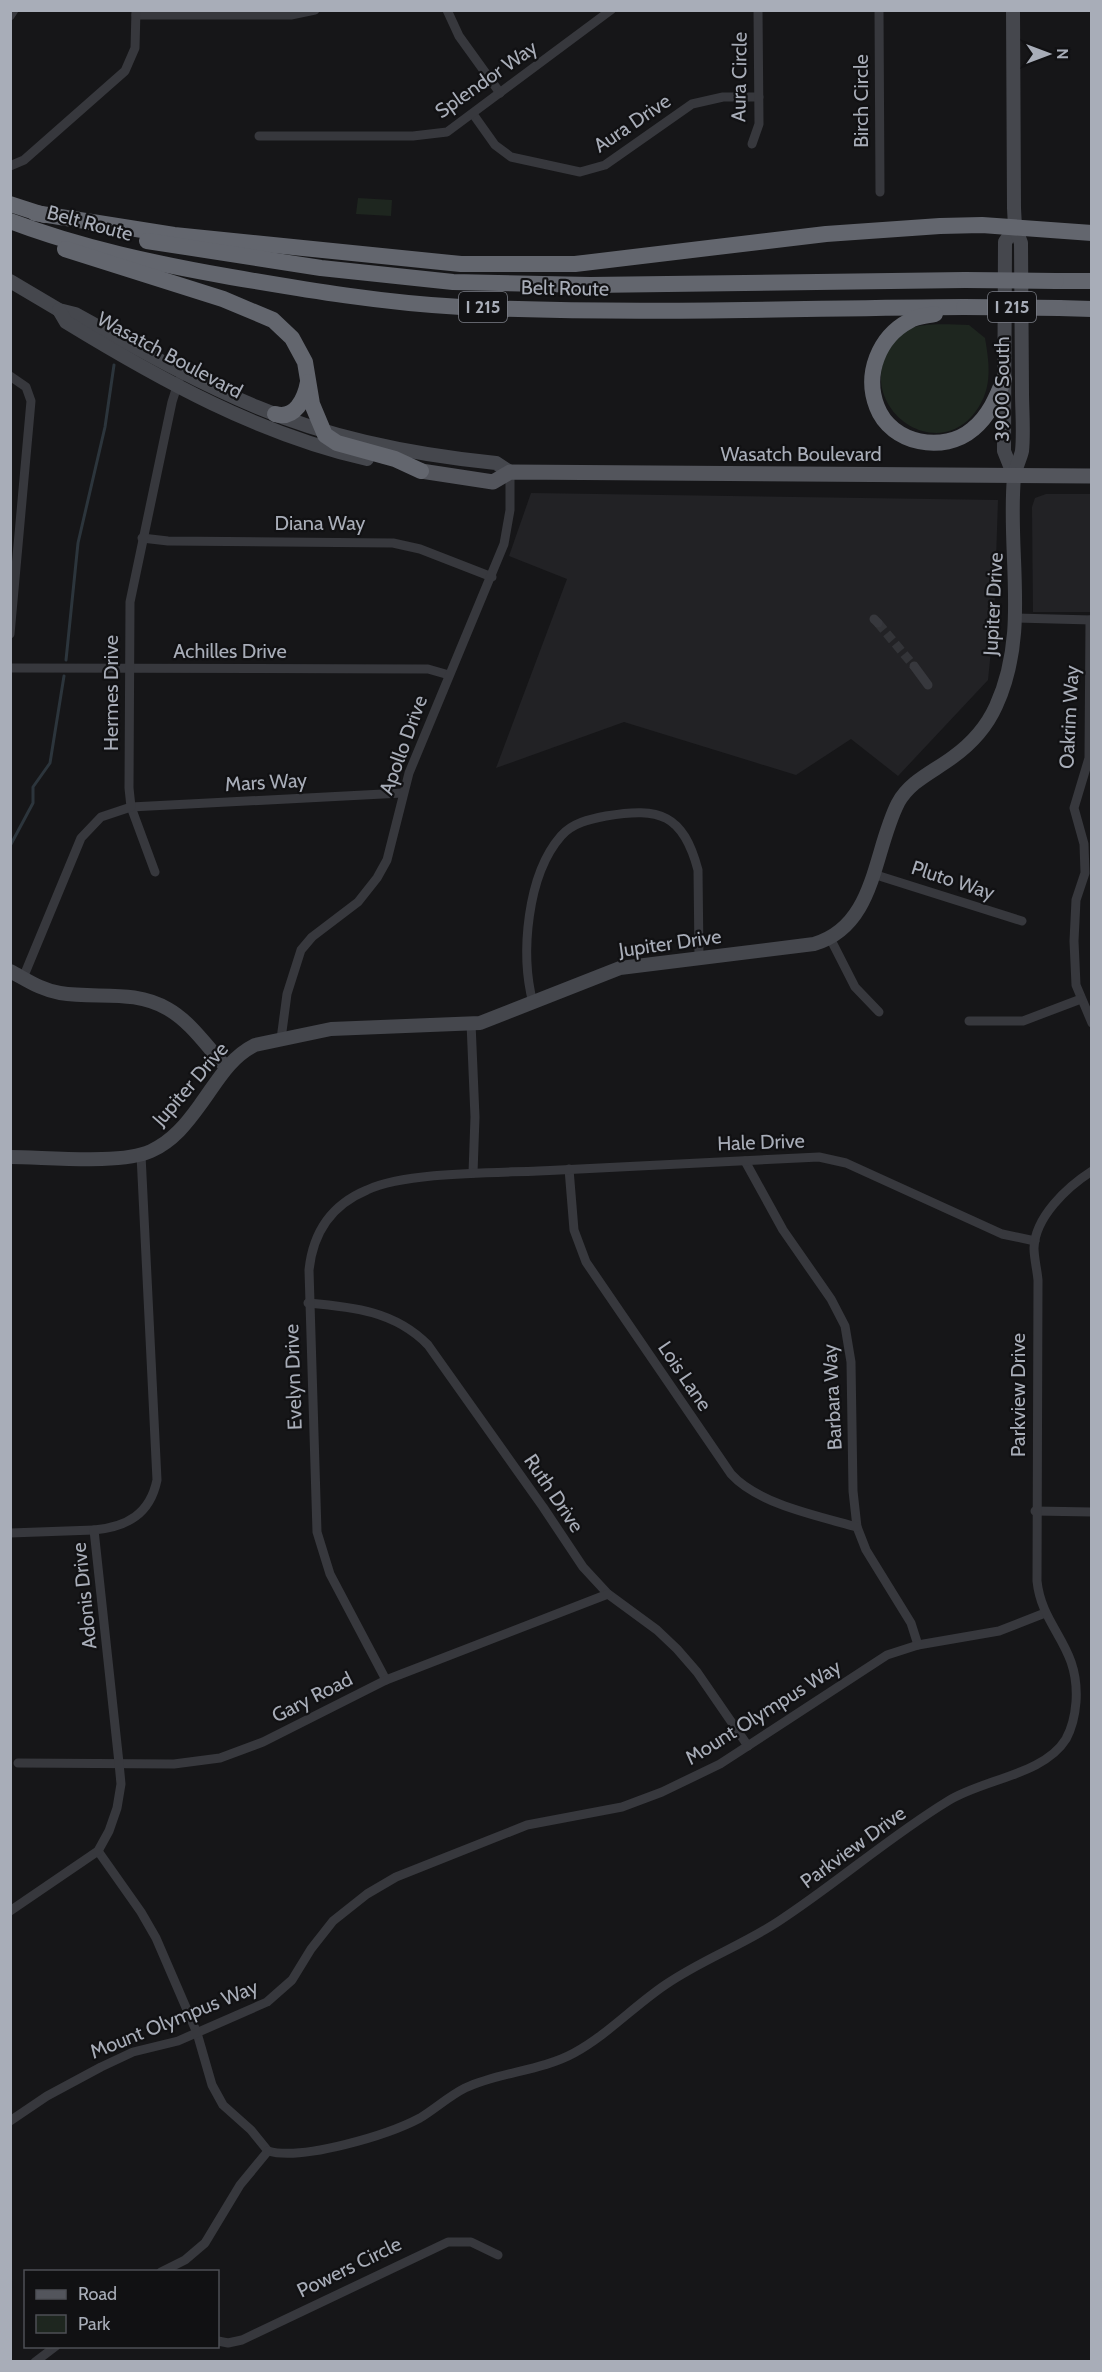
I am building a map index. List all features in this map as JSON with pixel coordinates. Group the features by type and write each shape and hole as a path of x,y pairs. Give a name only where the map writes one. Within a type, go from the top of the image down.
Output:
{"highway":[{"name":"Belt Route","path":"10,204 35,213 169,246 321,268 453,282 590,285 965,280 1092,281"},
{"path":"35,213 174,235 461,264 575,264 826,234 940,226 1015,227 1092,233"},
{"name":"Belt Route","path":"10,221 40,232 172,267 326,294 459,306 581,311 964,307 1092,309"},
{"path":"10,230 257,311 273,320 292,338 305,362 312,404 322,429 337,443 395,459 421,471"},
{"path":"964,307 911,319 892,332 884,342 873,371 873,391 877,408 887,423 902,434 920,442 942,444 973,430 989,411 1004,379"},
{"path":"275,414 285,415 296,409 305,395 308,375"}],"main road":[{"name":"3900 South","path":"1013,10 1015,227 1021,243 1022,417 1022,452 1014,476"},
{"name":"3900 South","path":"1014,476 1004,452 1004,379 1005,242 1015,227"},
{"name":"Wasatch Boulevard","path":"10,282 59,310 75,314 182,372 275,414 385,446 496,463 510,472"},
{"name":"Wasatch Boulevard","path":"59,310 66,322 176,387 249,420 318,446 421,471 493,482 510,472 1092,476"},
{"name":"Jupiter Drive","path":"10,1157 141,1155 159,1147 179,1133 226,1068 245,1050 281,1039 356,1027 489,1021 620,968 793,947 830,938 859,910 893,815 903,795 922,777 962,751 985,725 995,708 1010,666 1016,618 1014,476"},
{"path":"17,974 43,989 59,993 127,995 159,1004 189,1026 226,1068"}],"street":[{"path":"10,16 14,10"},
{"path":"447,10 459,36 501,93"},
{"name":"Splendor Way","path":"259,136 433,135 447,132 611,10"},
{"name":"Aura Circle","path":"752,144 759,124 758,10"},
{"name":"Birch Circle","path":"879,10 880,192"},
{"path":"11,166 24,160 125,71 135,48 136,13 291,15 315,11"},
{"name":"Aura Drive","path":"473,114 495,145 511,157 580,172 605,165 692,104 723,97 759,97"},
{"name":"Hermes Drive","path":"155,872 131,807 128,668 130,602 176,387 182,372"},
{"path":"10,376 29,390 31,401 14,541 10,634"},
{"name":"Apollo Drive","path":"281,1039 287,994 301,950 312,937 358,902 377,878 393,843 402,793 449,675 492,577 508,527 510,472"},
{"name":"Diana Way","path":"142,538 168,541 393,543 426,551 492,577"},
{"path":"1016,618 1091,620"},
{"name":"Oakrim Way","path":"1091,620 1089,758 1074,813 1085,850 1087,887 1076,900 1074,941 1075,982 1092,1023"},
{"path":"914,666 928,685"},
{"name":"Achilles Drive","path":"10,668 428,669 449,675"},
{"path":"1080,792 1092,794"},
{"name":"Mars Way","path":"131,807 402,793"},
{"path":"17,974 81,838 101,818 131,807"},
{"path":"533,1003 527,970 532,895 539,871 562,835 571,828 597,818 645,811 664,817 680,831 691,850 698,870 699,957"},
{"name":"Pluto Way","path":"873,874 1022,921"},
{"path":"830,938 855,987 879,1012"},
{"path":"969,1021 1023,1021 1081,999"},
{"path":"471,1023 475,1117 473,1173"},
{"name":"Adonis Drive","path":"10,1911 98,1851 109,1832 117,1808 121,1784 94,1530 115,1528 138,1515 149,1502 158,1480 141,1155"},
{"name":"Hale Drive","path":"473,1173 819,1157 837,1160 1002,1234 1035,1241"},
{"name":"Barbara Way","path":"745,1161 783,1230 831,1299 845,1326 851,1362 857,1527 866,1551 911,1623 918,1646"},
{"name":"Lois Lane","path":"569,1169 574,1230 586,1262 731,1474 744,1486 760,1495 857,1527"},
{"name":"Parkview Drive","path":"268,2151 281,2155 293,2154 343,2145 398,2128 477,2083 571,2055 667,1983 786,1917 947,1801 1051,1756 1066,1738 1072,1724 1076,1680 1069,1653 1045,1613 1038,1596 1036,1581 1038,1280 1035,1241 1048,1211 1092,1172"},
{"name":"Evelyn Drive","path":"386,1680 330,1574 317,1532 308,1303 312,1250 324,1223 339,1206 369,1188 388,1183 473,1173"},
{"name":"Ruth Drive","path":"308,1303 365,1310 398,1321 420,1336 437,1355 582,1568 608,1594 657,1630 687,1660 748,1746"},
{"path":"1035,1511 1092,1512"},
{"path":"10,1533 94,1530"},
{"name":"Gary Road","path":"18,1763 190,1763 235,1754 386,1680 608,1594"},
{"name":"Mount Olympus Way","path":"10,2121 47,2096 101,2067 134,2052 178,2041 276,1995 292,1980 321,1934 333,1921 360,1898 396,1877 527,1825 622,1807 701,1773 748,1746 879,1660 918,1646 999,1631 1045,1613"},
{"path":"98,1851 141,1912 156,1938 197,2033 212,2085 223,2104 251,2130 268,2151 240,2185 205,2243 185,2260 165,2270"},
{"name":"Powers Circle","path":"219,2341 228,2343 242,2340 448,2242 471,2242 498,2255"},
{"path":"35,2361 53,2348"}],"shaded area":[{"path":"531,493 998,500 994,620 988,680 898,776 851,739 796,775 624,722 496,768 567,579 509,556"},
{"path":"1046,494 1091,494 1091,612 1033,612 1032,507 1035,498"}],"green space":[{"path":"358,198 392,200 391,216 356,214"},
{"path":"923,325 969,325 985,338 989,369 984,398 972,416 955,429 937,433 918,430 902,420 889,406 882,388 882,369 890,348 903,332 909,329"}],"waterway":[{"path":"66,660 78,543 105,427 114,365"},
{"path":"10,846 33,803 33,787 50,763 64,676"}],"tunnel":[{"path":"878,623 914,666"}]}
